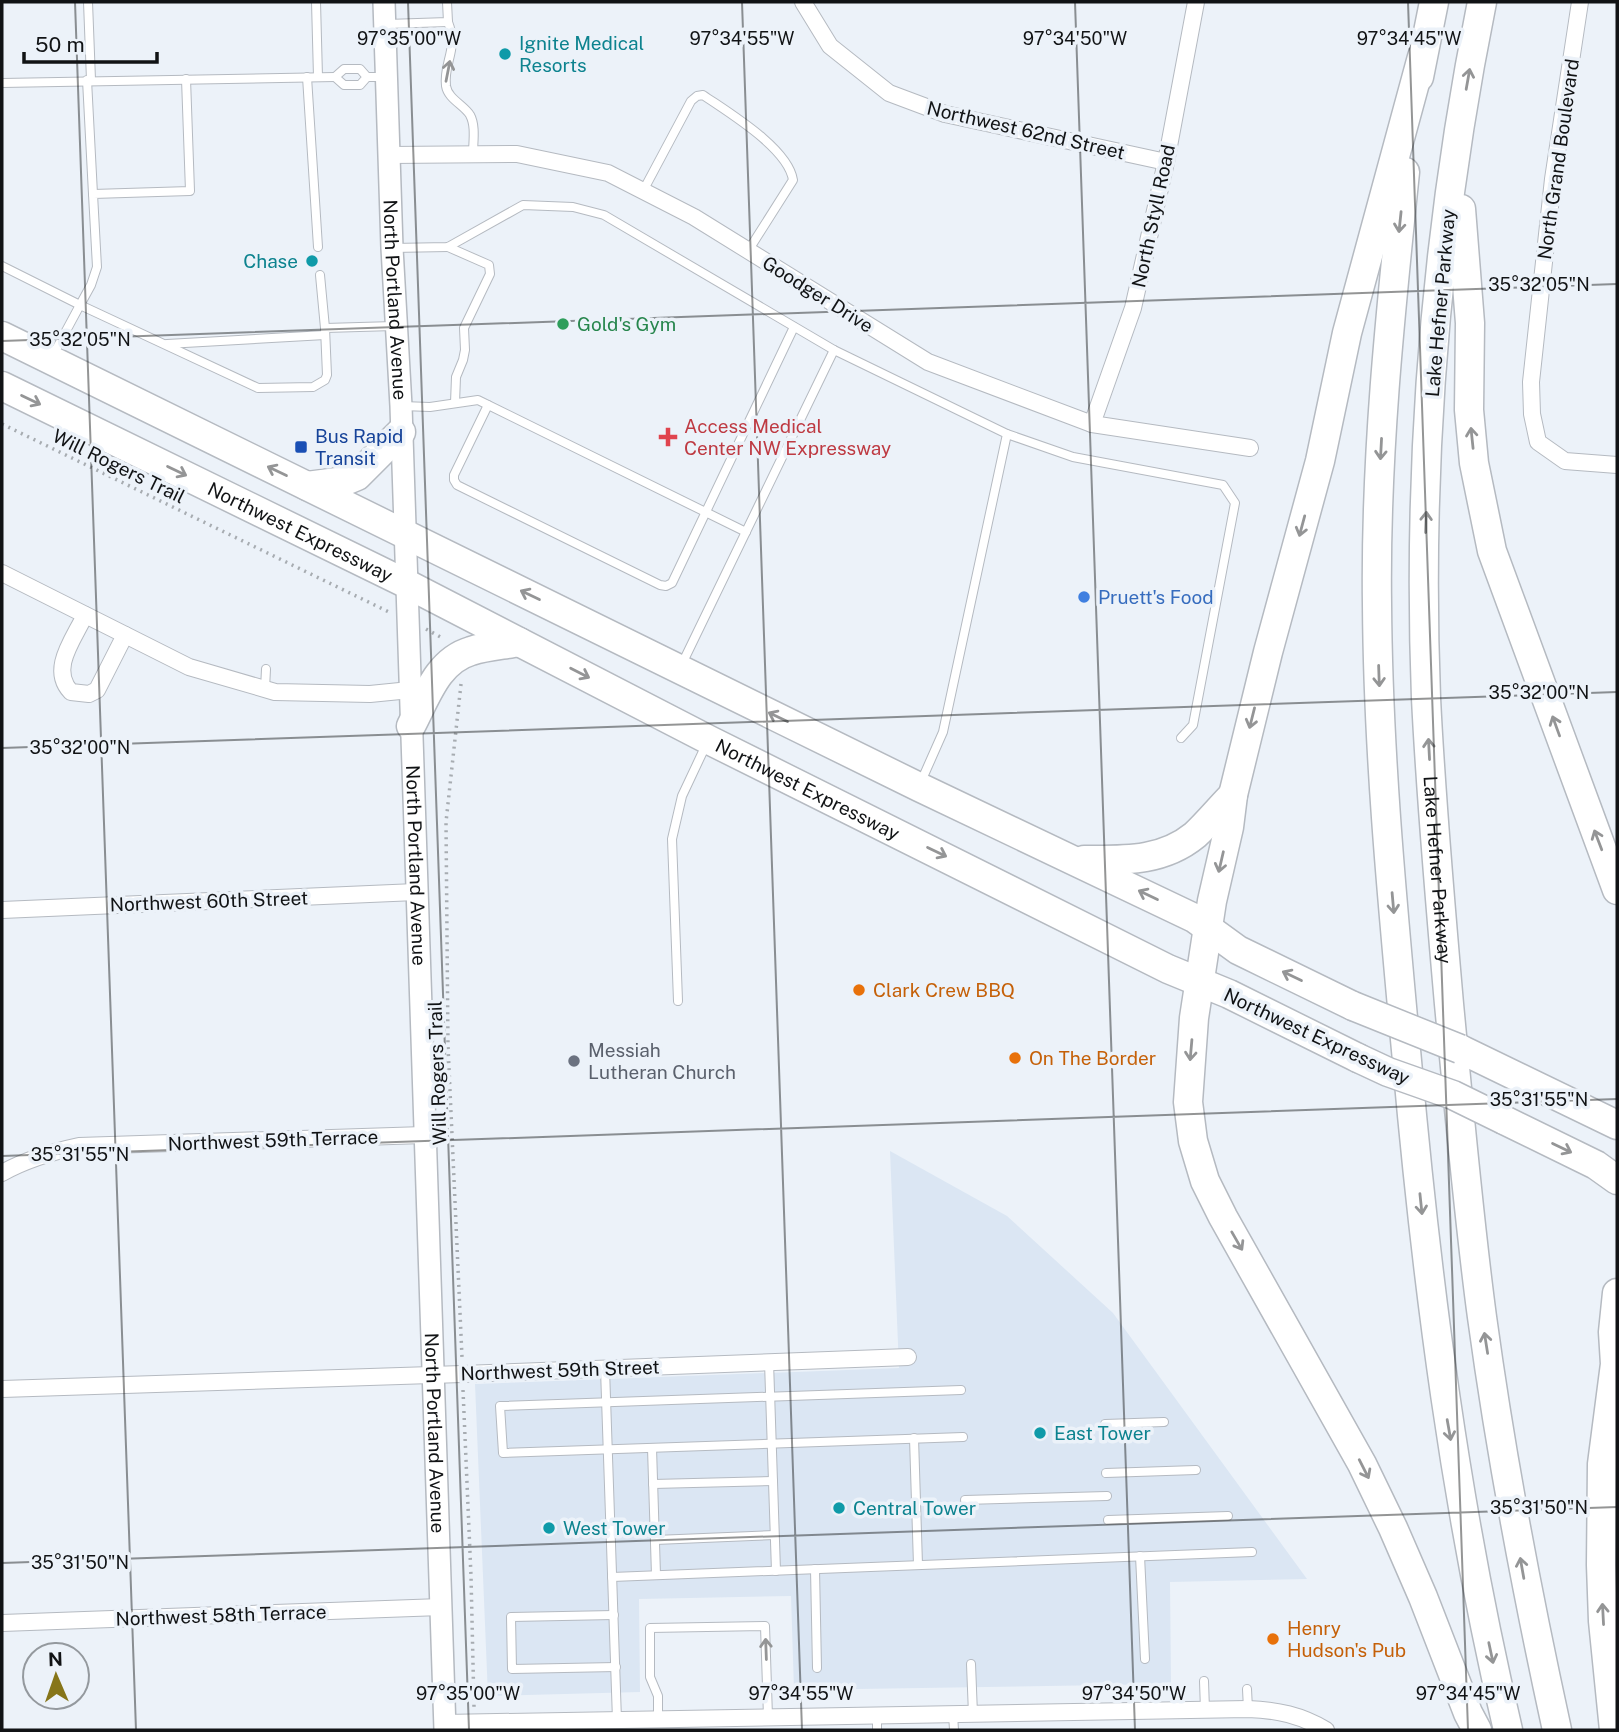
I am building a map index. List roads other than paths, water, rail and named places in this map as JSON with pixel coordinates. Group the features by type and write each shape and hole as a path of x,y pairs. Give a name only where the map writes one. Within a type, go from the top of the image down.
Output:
{"highway":[{"path":"1434,2 1422,57 1348,333 1320,461 1268,652 1233,795 1199,982 1190,1053 1188,1102 1193,1140 1205,1181 1362,1464 1393,1528 1477,1730"},
{"name":"Lake Hefner Parkway","path":"1482,2 1457,146 1431,389 1425,542 1426,694 1433,827 1461,1137 1482,1316 1527,1593 1557,1730"},
{"path":"1422,57 1406,169 1388,332 1380,456 1377,602 1381,739 1391,884 1430,1288 1446,1412 1508,1730"},
{"path":"1457,146 1470,323 1469,410 1482,511 1496,562 1617,890"},
{"path":"2,336 1194,918 1238,950 1353,1006 1460,1049 1617,1125"},
{"name":"Northwest Expressway","path":"2,386 405,583 709,740 1168,970 1230,994 1388,1072 1453,1095 1596,1165 1617,1180"},
{"path":"307,486 345,481 357,476 401,419"},
{"path":"411,726 435,680 452,660 471,651 519,642"},
{"path":"1075,860 1133,861 1157,856 1196,834 1233,795"},
{"path":"1614,1730 1603,1621 1601,1565 1602,1464 1616,1362 1613,1332 1617,1293"}],"main road":[{"name":"North Portland Avenue","path":"384,2 385,24 377,77 390,155 401,419 444,1727"}],"street":[{"name":"Northwest 62nd Street","path":"803,2 830,46 889,93 945,114 1166,162"},
{"name":"North Styll Road","path":"1092,425 1133,308 1166,162 1196,2"},
{"name":"North Grand Boulevard","path":"1580,2 1553,179 1531,382 1532,414 1538,442 1565,461 1617,465"},
{"name":"Goodger Drive","path":"390,155 517,154 608,173 694,217 928,362 1092,425 1250,448"},
{"path":"2,573 189,667 275,692 370,694 410,690"},
{"path":"85,615 61,666 61,677 71,692 89,694 97,690 125,635"},
{"name":"Northwest 60th Street","path":"2,910 416,892"},
{"name":"Northwest 59th Terrace","path":"2,1173 48,1152 79,1146 424,1135"},
{"name":"Northwest 59th Street","path":"2,1389 908,1357"},
{"name":"Northwest 58th Terrace","path":"2,1623 441,1607"},
{"path":"444,1727 609,1723 725,1724 768,1717 804,1723 954,1722 973,1714 1248,1709 1275,1710 1298,1716 1326,1730"}],"lane":[{"path":"51,360 91,285 97,267 88,2"},
{"path":"316,2 318,77"},
{"path":"447,2 453,46 446,82 447,91 470,116 473,126 473,153"},
{"path":"385,24 448,22"},
{"path":"2,83 335,77 344,69 360,69 377,77"},
{"path":"307,77 318,247"},
{"path":"335,77 344,85 360,85 377,77"},
{"path":"93,194 190,191 186,79"},
{"path":"643,191 691,101 703,95 755,132 791,170 793,180 748,251"},
{"path":"447,247 523,205 573,207 604,215 834,351 1007,434 1073,457 1223,485 1235,503 1193,725 1181,738"},
{"path":"392,248 447,247 489,265 489,274 464,328 465,350 456,377 455,403"},
{"path":"2,266 258,388 313,387 325,380 325,331 320,275"},
{"path":"164,344 397,326"},
{"path":"488,405 454,475 457,485 666,586 672,583 794,327"},
{"path":"680,668 834,351"},
{"path":"401,419 430,407 478,400 746,532"},
{"path":"919,786 943,732 1007,434"},
{"path":"265,689 266,669"},
{"path":"678,1001 672,839 682,796 709,740"},
{"path":"769,1362 776,1571"},
{"path":"605,1368 616,1667 609,1723"},
{"path":"961,1390 500,1406 503,1453 963,1437"},
{"path":"1105,1424 1164,1422"},
{"path":"914,1438 918,1565"},
{"path":"652,1448 656,1575"},
{"path":"1106,1473 1196,1470"},
{"path":"653,1484 773,1481"},
{"path":"965,1500 1107,1496"},
{"path":"1108,1520 1228,1516"},
{"path":"655,1540 774,1535"},
{"path":"612,1577 1252,1552"},
{"path":"1140,1556 1145,1659"},
{"path":"815,1569 817,1668"},
{"path":"614,1615 511,1617 512,1669 616,1667"},
{"path":"658,1724 658,1696 650,1676 650,1628 765,1626 768,1717"},
{"path":"971,1664 973,1714"},
{"path":"1204,1681 1205,1710"},
{"path":"1247,1689 1248,1709"}],"place":[{"name":"Ignite Medical Resorts","path":"505,54"},
{"name":"Chase","path":"312,261"},
{"name":"Gold's Gym","path":"563,324"},
{"name":"Access Medical Center NW Expressway","path":"668,437"},
{"name":"Bus Rapid Transit","path":"301,447"},
{"name":"Pruett's Food","path":"1084,597"},
{"name":"Clark Crew BBQ","path":"859,990"},
{"name":"On The Border","path":"1015,1058"},
{"name":"Messiah Lutheran Church","path":"574,1061"},
{"name":"East Tower","path":"1040,1433"},
{"name":"Central Tower","path":"839,1508"},
{"name":"West Tower","path":"549,1528"},
{"name":"Henry Hudson's Pub","path":"1273,1639"}]}
